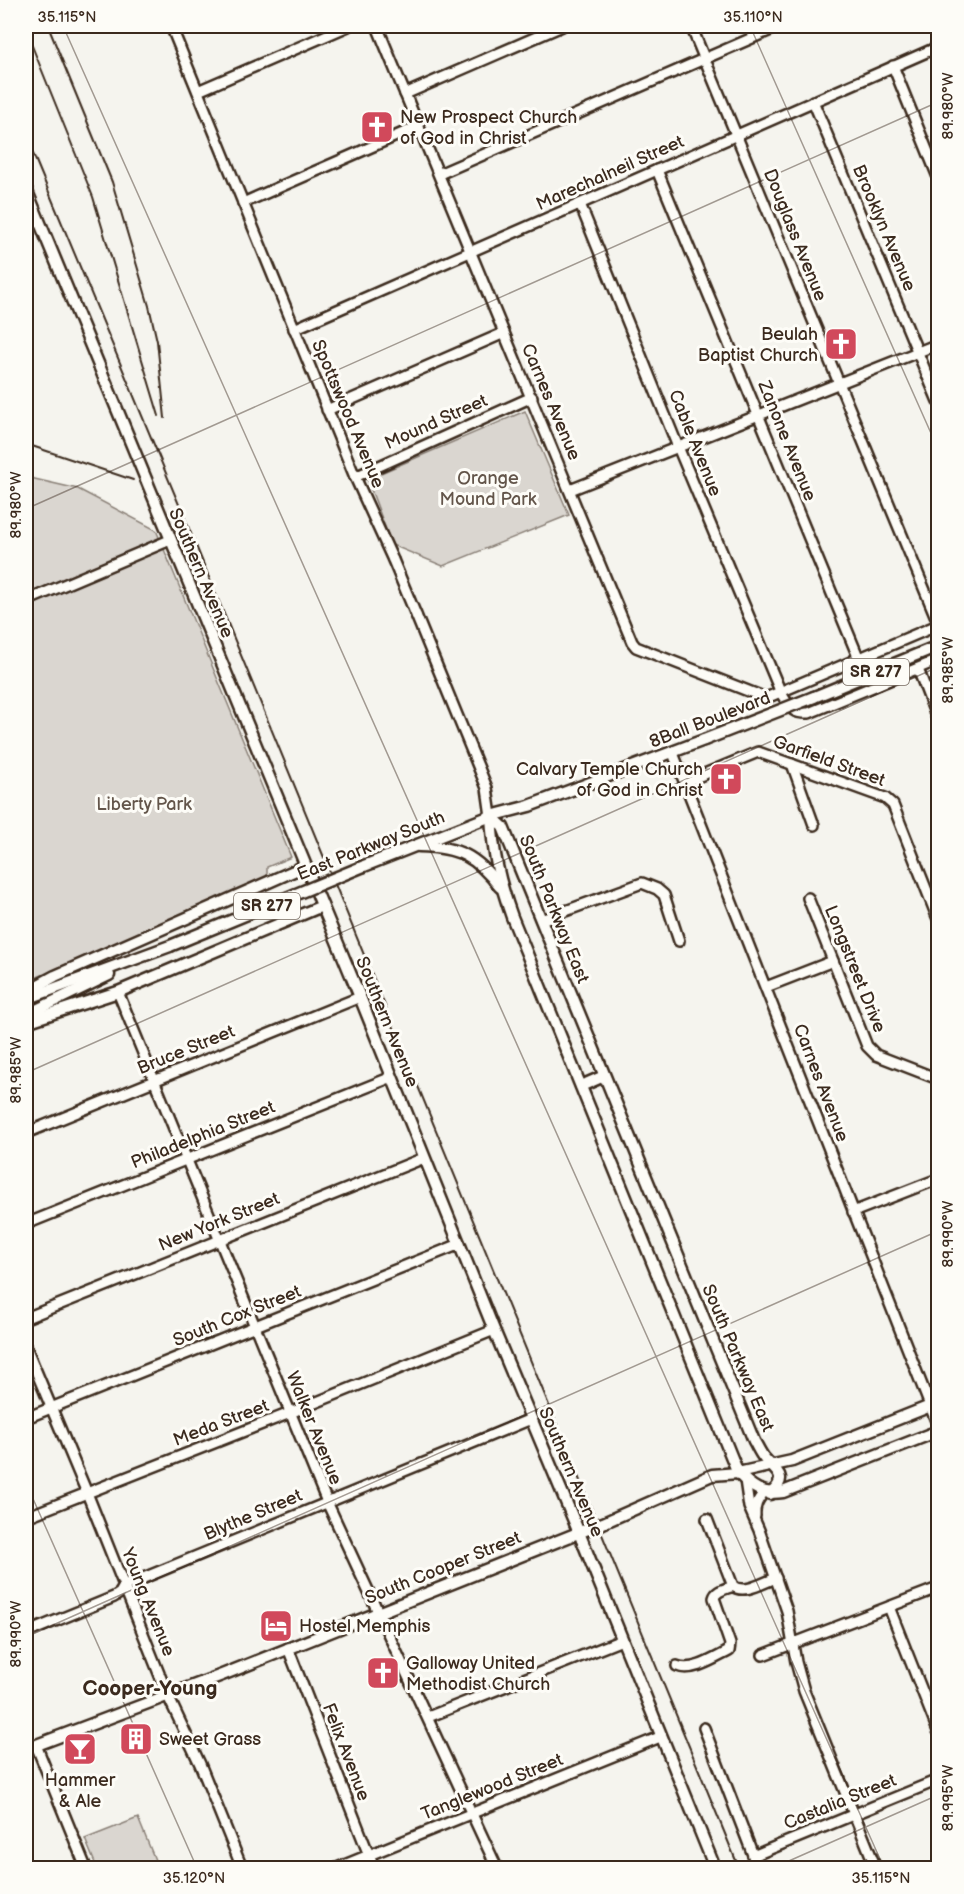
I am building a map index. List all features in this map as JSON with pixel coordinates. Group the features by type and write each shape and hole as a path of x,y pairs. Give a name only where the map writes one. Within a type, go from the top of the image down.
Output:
{"main road":[{"name":"Southern Avenue","path":"26,189 360,997 715,1869"},
{"name":"8Ball Boulevard","path":"491,816 529,806 673,753 939,646"},
{"name":"East Parkway South","path":"26,999 166,947 491,816"},
{"name":"South Parkway East","path":"491,816 493,850 503,890 580,1086 741,1477"},
{"name":"South Parkway East","path":"491,816 503,827 754,1441 763,1457 772,1466"},
{"path":"413,846 450,848 464,853 478,862 503,890"},
{"path":"26,992 55,976 305,866"},
{"path":"26,1022 118,992 322,906"},
{"name":"East Parkway South","path":"26,1015 166,947"},
{"path":"580,1086 604,1076"},
{"path":"741,1477 792,1461 935,1405"},
{"path":"741,1477 767,1493 783,1492 939,1431"},
{"path":"767,1493 777,1488 780,1482 780,1474 772,1466"},
{"name":"South Cooper Street","path":"31,1747 168,1696 379,1612 579,1532 712,1475 741,1477"}],"street":[{"name":"Spottswood Avenue","path":"171,26 327,410 393,560 487,788 491,816"},
{"path":"198,91 348,26"},
{"name":"Carnes Avenue","path":"377,26 632,642 636,647 766,698 781,693"},
{"path":"405,94 562,26"},
{"name":"Douglass Avenue","path":"691,26 939,624"},
{"path":"439,174 780,26"},
{"name":"Marechalneil Street","path":"294,329 939,47"},
{"path":"893,66 939,177"},
{"name":"Brooklyn Avenue","path":"813,101 939,401"},
{"path":"243,203 419,126"},
{"name":"Zanone Avenue","path":"657,170 859,659"},
{"name":"Cable Avenue","path":"580,204 781,693"},
{"path":"327,410 504,333"},
{"path":"570,490 939,344"},
{"name":"Mound Street","path":"355,477 532,397"},
{"path":"26,601 170,540"},
{"path":"939,624 781,693 792,711 799,714 809,713 939,660"},
{"path":"918,669 939,721"},
{"name":"Garfield Street","path":"685,782 758,752 885,798 893,805 939,919"},
{"name":"Carnes Avenue","path":"673,753 853,1212 935,1405 939,1426"},
{"path":"792,764 814,825"},
{"path":"541,920 642,883 657,889 664,895 679,941"},
{"name":"Longstreet Drive","path":"808,898 867,1046 876,1055 939,1079"},
{"path":"766,987 833,961"},
{"name":"Walker Avenue","path":"118,992 327,1502 498,1869"},
{"name":"Bruce Street","path":"26,1133 360,997"},
{"name":"Philadelphia Street","path":"26,1224 392,1077"},
{"name":"New York Street","path":"26,1318 424,1158"},
{"path":"853,1212 939,1179"},
{"name":"South Cox Street","path":"26,1418 460,1244"},
{"name":"Meda Street","path":"26,1516 494,1330"},
{"name":"Young Avenue","path":"26,1347 168,1696 200,1764 242,1869"},
{"name":"Blythe Street","path":"26,1633 114,1597 124,1586 531,1419"},
{"path":"741,1477 749,1507 788,1611 796,1662 804,1691 876,1869"},
{"path":"755,1518 754,1509 757,1501 767,1493"},
{"path":"706,1519 733,1586 744,1590 776,1578"},
{"path":"677,1666 683,1669 692,1668 729,1651 730,1644 714,1598 718,1592 733,1586"},
{"path":"763,1655 939,1588"},
{"path":"889,1607 939,1731"},
{"path":"428,1717 622,1640"},
{"name":"Felix Avenue","path":"288,1648 374,1869"},
{"path":"704,1728 758,1869"},
{"name":"Tanglewood Street","path":"337,1869 660,1737"},
{"path":"31,1747 86,1869"},
{"name":"Castalia Street","path":"753,1856 939,1780"}],"green space":[{"name":"Orange Mound Park","path":"525,411 569,515 443,566 392,545 367,479"},
{"name":"Liberty Park","path":"26,477 78,489 156,530 291,857 267,867 267,877 26,982"},
{"path":"138,1818 155,1860 146,1863 148,1868 97,1868 85,1839"}],"railway":[{"path":"48,26 112,182 149,306 157,341 165,418"},
{"path":"26,31 93,197 159,416"},
{"path":"26,137 739,1868"},
{"path":"26,444 133,480"}],"place":[{"name":"New Prospect Church of God in Christ","path":"377,127"},
{"name":"Beulah Baptist Church","path":"841,344"},
{"name":"Calvary Temple Church of God in Christ","path":"726,779"},
{"name":"Hostel Memphis","path":"276,1626"},
{"name":"Galloway United Methodist Church","path":"383,1673"},
{"name":"Sweet Grass","path":"136,1739"},
{"name":"Hammer & Ale","path":"80,1749"}],"district":[{"name":"Cooper-Young","path":"150,1688"}]}
